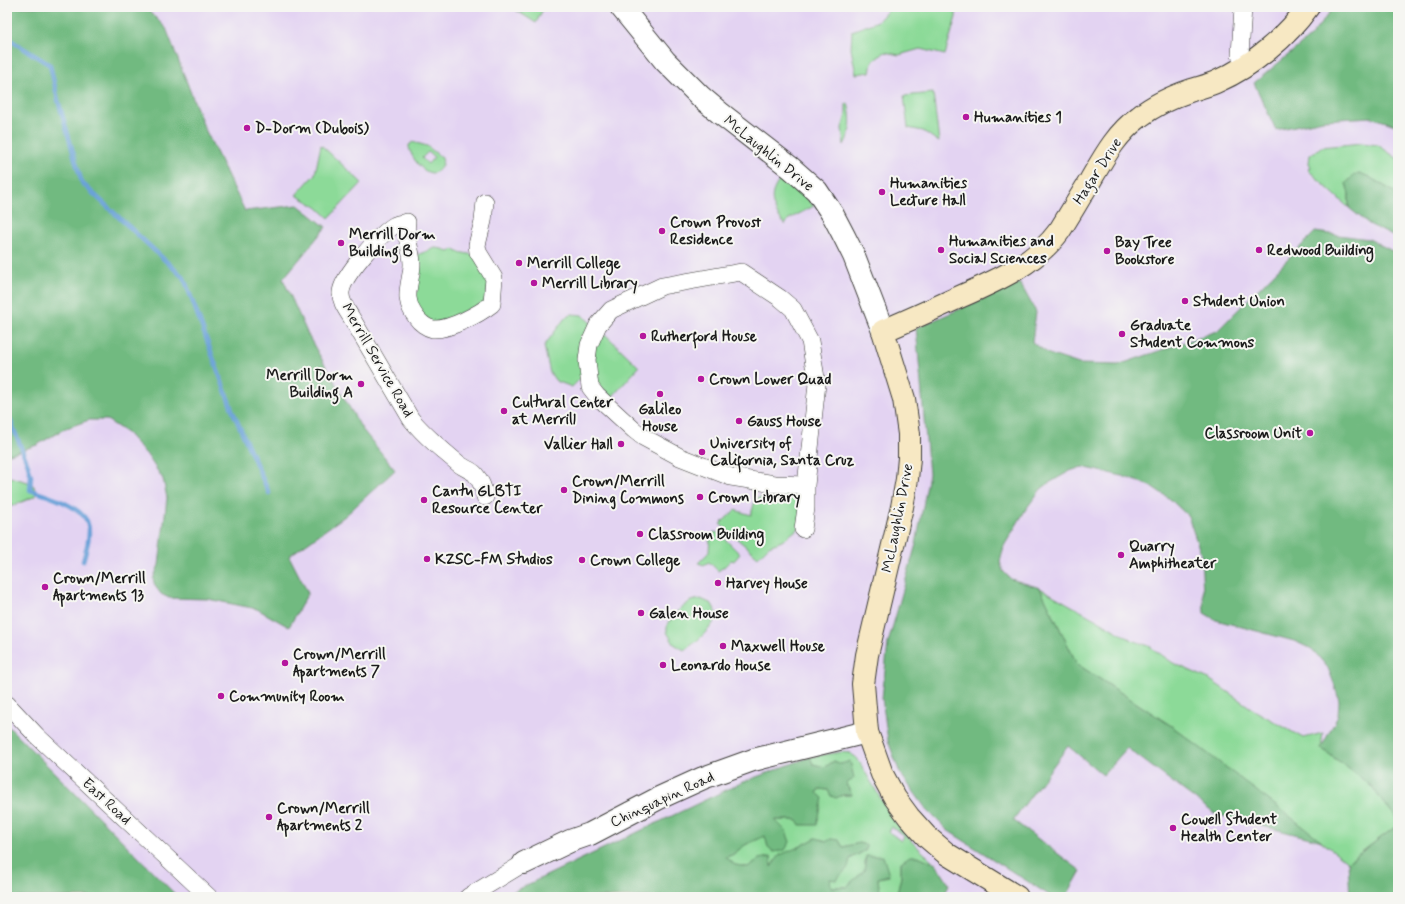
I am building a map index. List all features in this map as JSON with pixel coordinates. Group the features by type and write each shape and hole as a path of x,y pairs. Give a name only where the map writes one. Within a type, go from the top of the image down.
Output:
{"main road":[{"name":"Hagar Drive","path":"883,331 998,280 1037,254 1059,231 1102,158 1114,141 1130,124 1151,108 1191,90 1218,81 1237,71 1259,56 1290,30 1308,7"},
{"name":"McLaughlin Drive","path":"883,331 904,399 909,434 909,458 902,507 867,655 863,684 867,732 882,774 895,798 927,837 947,854 1017,897"}],"street":[{"name":"McLaughlin Drive","path":"621,7 665,60 701,97 791,168 816,191 833,215 854,256 883,331"},
{"path":"1240,55 1242,7"},
{"name":"Merrill Service Road","path":"485,202 483,221 477,245 478,252 494,278 492,304 475,316 445,328 432,329 423,325 418,320 411,310 408,298 412,256 406,230 407,222 391,227 372,246 358,262 342,286 341,293 342,301 411,419 420,431 463,467 474,474 484,487 485,497"},
{"path":"803,529 806,508 806,485 817,384 810,341 793,309 780,298 741,272 662,286 611,310 598,325 590,345 587,360 590,388 643,437 680,457 731,477 775,484 806,485"},
{"name":"East Road","path":"7,704 37,736 209,897"},
{"name":"Chinquapin Road","path":"468,897 524,863 570,841 590,834 659,798 703,778 753,760 867,732"}],"shaded area":[{"name":"University of California, Santa Cruz","path":"7,7 1398,7 1398,897 7,897"}],"green space":[{"path":"7,7 145,7 166,28 204,127 245,211 298,205 326,227 283,279 309,337 362,429 395,470 345,516 289,556 308,593 289,627 257,609 208,599 169,598 161,594 155,586 153,579 159,565 167,498 163,479 147,455 127,433 107,420 89,420 64,429 37,445 7,455"},
{"path":"511,7 544,7 536,23"},
{"path":"891,7 956,7 956,17 945,55 920,49 899,55 885,52 872,62 870,72 856,74 851,49 852,31 878,21"},
{"path":"1334,7 1398,7 1398,126 1371,117 1323,120 1276,130 1254,83 1310,37"},
{"path":"933,93 939,142 923,131 908,128 904,96"},
{"path":"848,103 850,130 844,145 842,128 846,115 846,104"},
{"path":"413,142 427,146 442,158 443,162 441,167 436,172 431,173 425,171 412,155 409,145","holes":["428,152 434,157 428,164 422,158"]},
{"path":"1362,143 1378,145 1398,159 1398,194 1369,177 1359,173 1346,183 1349,194 1349,208 1308,170 1311,167 1309,163 1310,155 1321,147"},
{"path":"321,145 362,183 329,218 317,207 296,195 315,174"},
{"path":"1360,173 1398,194 1398,239 1369,224 1349,208 1349,194 1346,183 1353,176"},
{"path":"783,176 785,176 814,206 789,219 785,225 776,212 772,201 774,189"},
{"path":"1315,232 1369,239 1398,254 1398,820 1369,784 1321,748 1338,716 1339,701 1328,668 1312,649 1294,641 1216,620 1204,613 1201,554 1188,516 1170,499 1151,486 1122,476 1082,467 1070,471 1041,489 1026,509 1004,546 1000,562 1003,571 1011,579 1040,588 1077,664 1173,727 1322,841 1215,814 1127,748 1103,775 1068,746 1013,820 1081,871 1066,897 1052,897 947,830 927,810 900,773 888,741 882,698 888,643 916,544 929,474 916,328 1020,283 1036,312 1032,342 1049,354 1079,364 1118,365 1217,331"},
{"path":"435,248 450,252 453,249 458,252 474,255 490,281 484,303 433,324 412,305 417,255"},
{"path":"572,314 582,315 593,325 581,378 572,387 556,381 550,373 544,346 565,318"},
{"path":"606,335 639,367 612,397 597,383 594,350 597,339"},
{"path":"7,477 28,482 34,486 36,496 7,508"},
{"path":"776,489 795,496 802,504 799,528 782,541 769,546 758,557 720,524 735,510 751,515 755,500"},
{"path":"714,532 719,533 740,554 734,561 731,560 718,571 709,562 704,565 698,563 709,552 710,536"},
{"path":"1040,588 1132,640 1149,646 1173,663 1209,679 1254,710 1303,738 1323,733 1321,748 1369,784 1398,820 1398,825 1348,862 1173,727 1077,664"},
{"path":"701,599 712,604 718,616 703,635 684,650 674,644 667,632 667,626 681,608 691,601"},
{"path":"7,725 178,897 7,897"},
{"path":"841,752 850,753 857,758 894,821 913,843 936,864 918,856 901,862 901,877 897,894 883,895 879,888 878,878 889,876 887,871 866,856 864,871 846,887 831,887 830,879 850,859 866,850 860,843 843,847 831,839 827,842 816,838 801,846 771,868 771,857 759,859 748,867 735,865 726,857 732,855 745,845 765,836 768,847 786,831 774,820 798,820 819,789 828,790 831,796 852,795 846,784 841,764 834,761 825,767 813,764 810,757","holes":["892,827 904,836 901,841 889,832"]},
{"path":"810,757 813,764 825,767 834,761 841,764 850,761 854,778 846,784 852,795 843,795 836,798 831,796 828,790 819,789 817,793 823,798 817,825 800,825 797,820 775,820 786,831 790,842 785,850 774,852 768,847 765,836 745,845 732,855 726,857 735,865 748,867 759,859 771,857 771,867 780,855 816,838 827,841 831,839 839,840 843,847 860,843 866,845 866,850 850,859 848,868 836,880 830,879 831,887 846,887 864,871 866,856 883,856 889,875 878,878 879,888 883,895 897,894 901,877 901,862 910,856 918,856 936,864 949,884 944,897 514,897 512,892 743,782"},
{"path":"1398,825 1398,897 1350,897 1348,862"}],"waterway":[{"path":"7,38 50,65 58,100 82,183 184,278 233,412 269,493"},
{"path":"7,412 28,465 31,476 30,490 70,505 83,515 87,521 89,536 83,561"}],"place":[{"name":"Humanities 1","path":"966,117"},
{"name":"D-Dorm (Dubois)","path":"247,128"},
{"name":"Humanities Lecture Hall","path":"882,192"},
{"name":"Crown Provost Residence","path":"662,231"},
{"name":"Merrill Dorm Building B","path":"341,243"},
{"name":"Humanities and Social Sciences","path":"941,250"},
{"name":"Redwood Building","path":"1259,250"},
{"name":"Bay Tree Bookstore","path":"1107,251"},
{"name":"Merrill College","path":"519,263"},
{"name":"Merrill Library","path":"534,283"},
{"name":"Student Union","path":"1185,301"},
{"name":"Graduate Student Commons","path":"1122,334"},
{"name":"Rutherford House","path":"643,336"},
{"name":"Crown Lower Quad","path":"701,379"},
{"name":"Merrill Dorm Building A","path":"361,384"},
{"name":"Galileo House","path":"660,394"},
{"name":"Cultural Center at Merrill","path":"504,411"},
{"name":"Gauss House","path":"739,421"},
{"name":"Classroom Unit","path":"1310,433"},
{"name":"Vallier Hall","path":"621,444"},
{"name":"University of California, Santa Cruz","path":"702,452"},
{"name":"Crown/Merrill Dining Commons","path":"564,490"},
{"name":"Crown Library","path":"700,497"},
{"name":"Cantu GLBTI Resource Center","path":"424,500"},
{"name":"Classroom Building","path":"640,534"},
{"name":"Quarry Amphitheater","path":"1121,555"},
{"name":"KZSC-FM Studios","path":"427,559"},
{"name":"Crown College","path":"582,560"},
{"name":"Harvey House","path":"718,583"},
{"name":"Crown/Merrill Apartments 13","path":"45,587"},
{"name":"Galen House","path":"641,613"},
{"name":"Maxwell House","path":"723,646"},
{"name":"Crown/Merrill Apartments 7","path":"285,663"},
{"name":"Leonardo House","path":"663,665"},
{"name":"Community Room","path":"221,696"},
{"name":"Crown/Merrill Apartments 2","path":"269,817"},
{"name":"Cowell Student Health Center","path":"1173,828"}]}
